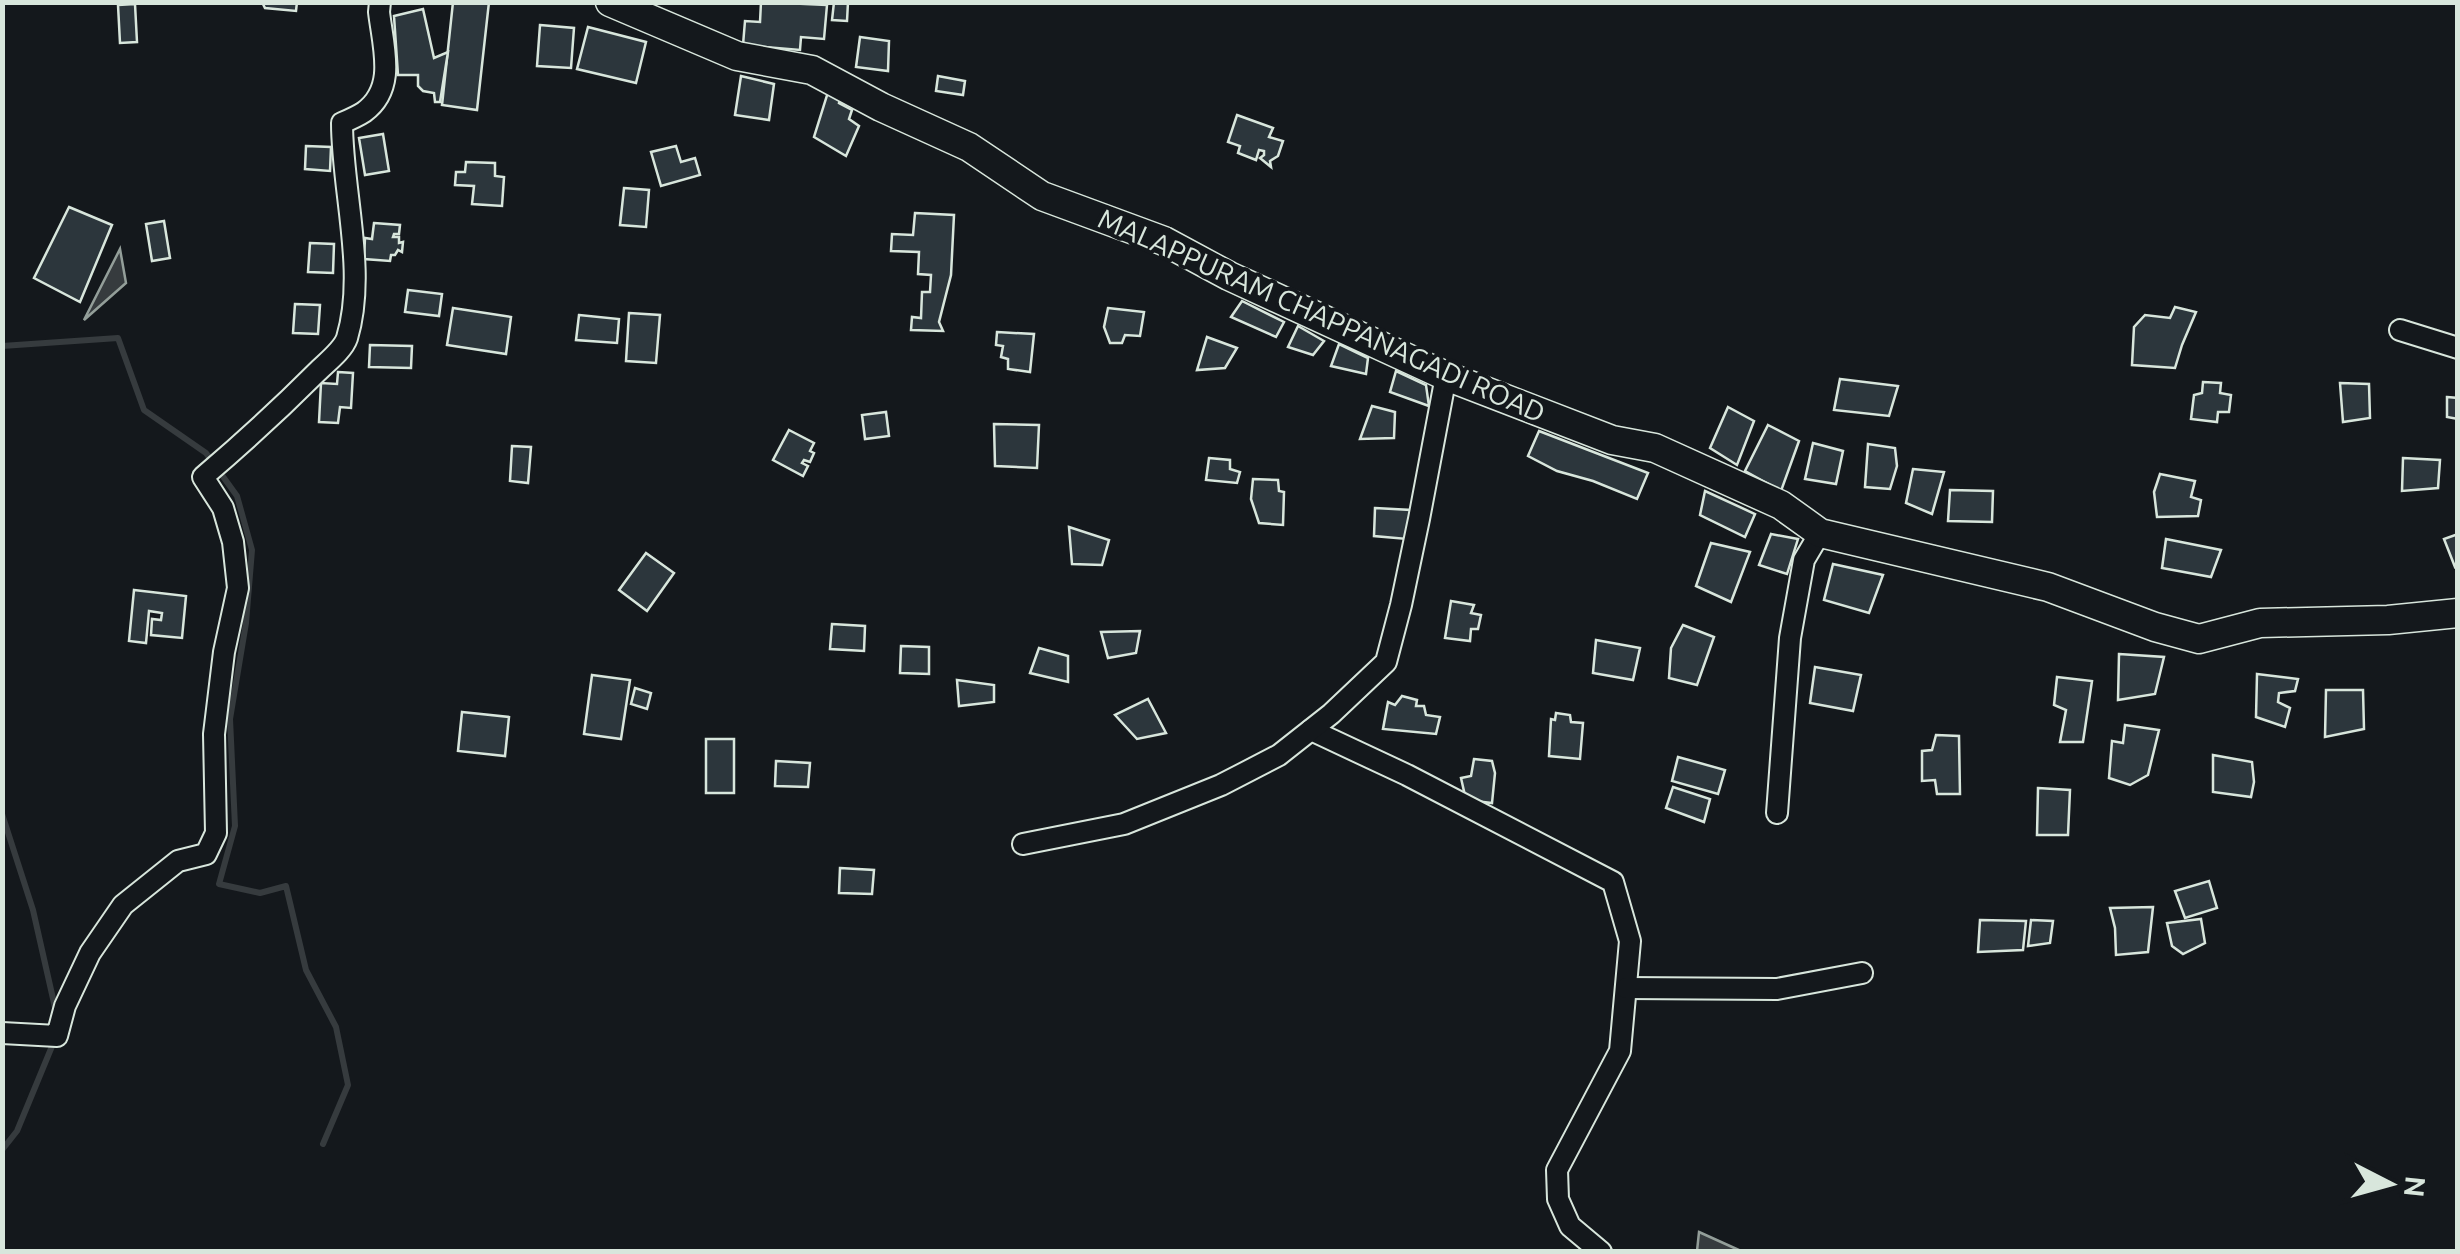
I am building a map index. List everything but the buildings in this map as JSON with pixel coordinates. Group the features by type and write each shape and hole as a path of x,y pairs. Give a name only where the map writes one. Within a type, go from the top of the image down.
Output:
{"street":[{"path":"2,1033 56,1036 65,1006 90,954 123,905 178,861 206,854 216,834 214,734 224,652 238,588 233,542 223,508 203,477 251,437 346,342 356,292 342,123 365,112 384,91 380,2"},
{"name":"MALAPPURAM CHAPPANAGADI ROAD","path":"610,2 665,14 737,56 812,70 969,147 1042,196 1164,242 1446,376 1612,440 1654,448 1781,505 1820,533 2048,587 2199,639 2260,623 2388,620 2458,613"},
{"path":"2400,330 2458,348"},
{"path":"1023,844 1124,824 1221,785 1279,755 1386,662 1446,376"},
{"path":"1777,813 1790,638 1804,560 1820,533"},
{"path":"1311,730 1407,775 1612,882 1630,941 1620,1052 1557,1170 1558,1198 1570,1226 1602,1252"},
{"path":"1626,988 1777,990 1862,973"}],"shaded area":[{"path":"120,249 126,283 84,320"},
{"path":"1699,1232 1741,1251 1697,1251"}],"waterway":[{"path":"2,346 118,338 144,410 206,453 237,496 252,550 246,623 230,719 235,826 219,884 260,893 286,886 306,970 336,1027 348,1085 323,1144"},
{"path":"2,814 33,910 56,1012"},
{"path":"2,1150 17,1131 55,1039"}]}
